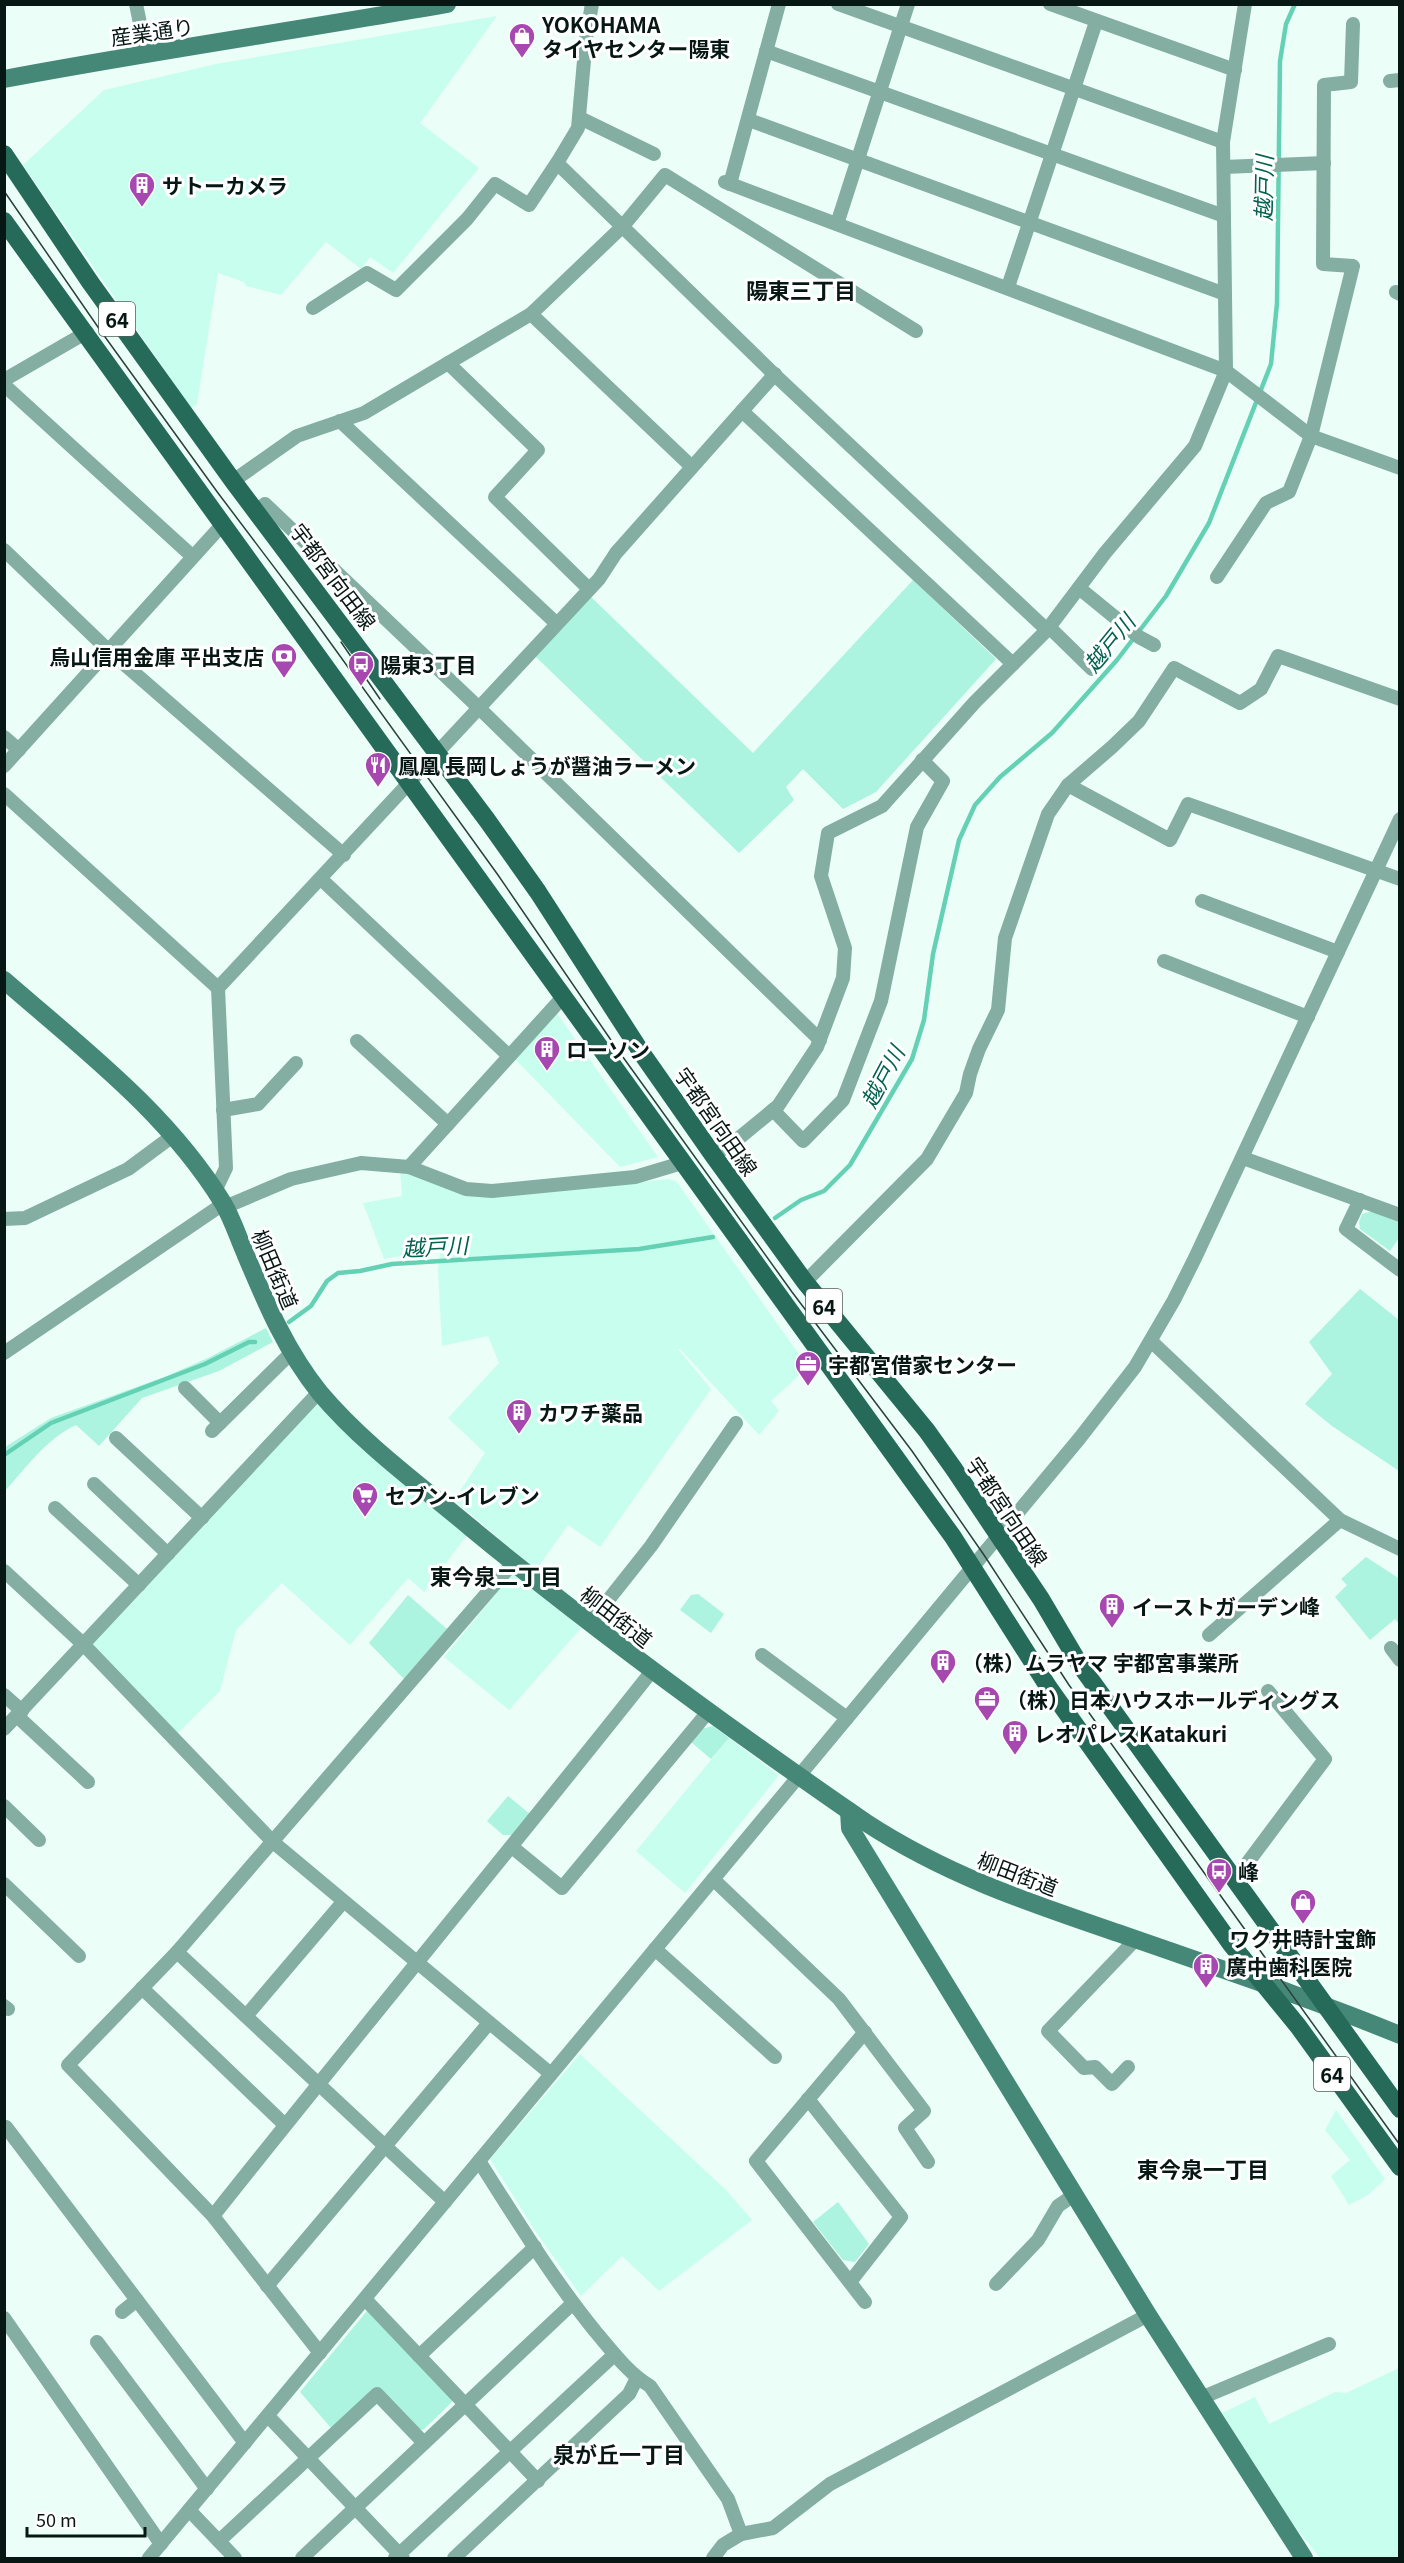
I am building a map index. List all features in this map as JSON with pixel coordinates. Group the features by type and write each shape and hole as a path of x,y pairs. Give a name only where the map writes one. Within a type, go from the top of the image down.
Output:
{"main road":[{"name":"宇都宮向田線","path":"4,154 90,282 233,481 538,892 643,1055 713,1155 805,1282 927,1431 1000,1536 1080,1665 1400,2109"},
{"name":"64","path":"4,221 87,333 222,525 974,1567 1049,1688 1231,1944 1298,2026 1400,2167"}],"street":[{"path":"136,4 148,52"},
{"name":"産業通り","path":"4,79 148,52 208,46 447,4"},
{"path":"313,308 367,273 396,290 467,219 495,184 529,205 578,128 586,38 592,4"},
{"path":"779,4 748,120 728,183 1226,371 1311,436 1400,468"},
{"path":"838,4 1223,142"},
{"path":"837,224 908,4"},
{"path":"1050,4 1235,70"},
{"path":"713,1155 733,1143 773,1110 817,1047 843,978 845,948 821,876 828,833 882,806 975,702 1048,629 1194,446 1226,371 1223,142 1245,4"},
{"path":"1008,287 1096,22"},
{"path":"1217,577 1266,503 1289,492 1311,436 1353,266 1323,264 1324,85 1351,82 1353,24"},
{"path":"766,51 1224,216"},
{"path":"580,118 654,154"},
{"path":"748,120 1225,294"},
{"path":"557,163 775,374 1092,669"},
{"path":"1224,167 1324,163"},
{"path":"233,481 297,436 364,413 531,314 623,226 665,175 916,331"},
{"path":"531,314 692,467"},
{"path":"4,380 87,333"},
{"path":"448,363 538,450 495,497 589,589"},
{"path":"218,988 589,589 616,552 775,374"},
{"path":"4,385 192,556"},
{"path":"742,411 1013,664"},
{"path":"340,421 556,623"},
{"path":"256,511 265,504 478,707 820,1040"},
{"path":"4,766 222,525"},
{"path":"4,550 108,650 344,855"},
{"path":"1079,588 1133,633 1154,645"},
{"path":"805,1282 927,1159 966,1094 969,1074 998,1011 1005,938 1048,814 1068,785 1138,721 1174,668 1240,703 1261,689 1278,656 1400,699"},
{"path":"4,737 19,750"},
{"path":"773,1110 803,1141 843,1100 881,1001 916,827 943,781 922,760"},
{"path":"1068,785 1170,840 1188,804 1400,879"},
{"path":"4,794 218,988 226,1168 221,1201"},
{"path":"149,2559 798,1776 1000,1536 1119,1388 1151,1341 1195,1258 1400,819"},
{"path":"321,879 509,1056"},
{"path":"1202,901 1338,952"},
{"path":"1164,962 1308,1017"},
{"name":"柳田街道","path":"4,980 118,1078 174,1135 221,1201 279,1332 319,1392 369,1443 513,1563 652,1671 849,1811 896,1842 962,1876 1009,1895 1261,1982 1400,2035"},
{"path":"409,1167 563,997"},
{"path":"357,1041 448,1124"},
{"path":"223,1110 258,1104 296,1063"},
{"path":"4,1219 25,1218 128,1169 174,1135"},
{"path":"1243,1158 1400,1215"},
{"path":"4,1353 221,1201 291,1179 361,1163 409,1167 466,1189 492,1191 635,1177 682,1163"},
{"path":"1360,1200 1346,1229 1400,1270"},
{"path":"1151,1341 1340,1520 1400,1549"},
{"path":"185,1388 216,1427 291,1353"},
{"path":"4,1729 319,1392"},
{"path":"590,1623 651,1546 736,1423"},
{"path":"116,1438 202,1518"},
{"path":"94,1484 168,1554"},
{"path":"55,1508 139,1585"},
{"path":"1209,1635 1340,1520"},
{"path":"320,2353 213,2216 68,2065 177,1952 513,1563"},
{"path":"4,1571 83,1644 273,1842 551,2074"},
{"path":"762,1655 847,1718"},
{"path":"213,2216 652,1671"},
{"path":"1234,1881 1326,1759 1268,1691"},
{"path":"4,1695 88,1782"},
{"path":"512,1847 562,1888 708,1712"},
{"path":"4,1806 39,1840"},
{"path":"849,1811 850,1828 1148,2315 1304,2559"},
{"path":"713,1879 839,1999 866,2031 924,2111 904,2128 928,2162"},
{"path":"4,1884 79,1956"},
{"path":"246,2016 344,1902"},
{"path":"1128,2067 1112,2084 1095,2067 1084,2068 1048,2031 1136,1939"},
{"path":"655,1949 775,2057"},
{"path":"177,1952 445,2202"},
{"path":"142,1988 285,2125"},
{"path":"267,2286 489,2023"},
{"path":"865,2302 756,2161 866,2031"},
{"path":"808,2099 901,2217 850,2282"},
{"path":"6,2127 245,2443"},
{"path":"479,2161 573,2303 614,2355 637,2378 650,2386 728,2499 741,2534"},
{"path":"996,2284 1038,2240 1058,2206 1074,2195"},
{"path":"419,2356 535,2247"},
{"path":"365,2299 538,2481"},
{"path":"122,2313 137,2300"},
{"path":"302,2559 573,2303"},
{"path":"713,2559 723,2545 741,2534 773,2528 830,2484 1148,2315"},
{"path":"4,2318 161,2544"},
{"path":"97,2342 207,2489"},
{"path":"1201,2398 1329,2344"},
{"path":"268,2416 399,2557 509,2451 614,2355"},
{"path":"454,2559 629,2394 637,2378"},
{"path":"219,2541 377,2394 424,2443"},
{"path":"189,2510 235,2559"}],"shaded area":[{"path":"497,16 420,123 479,168 393,273 370,257 361,269 326,242 281,295 246,286 244,282 218,273 197,404 191,408 23,165 104,90 216,64"},
{"path":"913,580 996,659 876,792 843,809 803,769 786,787 794,800 739,853 535,656 590,596 753,753"},
{"path":"556,1012 658,1157 620,1167 514,1058"},
{"path":"400,1170 464,1193 668,1179 676,1181 808,1367 771,1401 779,1411 759,1435 678,1349 711,1389 600,1547 568,1525 536,1570 454,1500 485,1453 448,1418 499,1363 488,1336 442,1346 438,1270 441,1248 384,1259 363,1203 402,1196"},
{"path":"1373,1211 1399,1221 1399,1238 1390,1251 1360,1229 1359,1222 1362,1214"},
{"path":"1360,1289 1399,1320 1399,1471 1332,1426 1305,1404 1332,1374 1309,1342"},
{"path":"266,1328 273,1342 219,1371 142,1398 99,1446 76,1425 65,1431 38,1454 5,1491 5,1447 51,1418 167,1376"},
{"path":"315,1400 360,1447 467,1535 424,1592 408,1578 350,1645 282,1583 236,1630 220,1691 176,1735 90,1645"},
{"path":"1366,1557 1400,1579 1399,1624 1395,1619 1370,1640 1335,1597 1347,1585 1341,1579"},
{"path":"513,1573 581,1628 509,1710 444,1657"},
{"path":"698,1594 724,1614 711,1633 680,1610 691,1595"},
{"path":"408,1595 447,1629 404,1679 369,1643"},
{"path":"713,1726 729,1738 711,1759 691,1742 701,1729"},
{"path":"729,1738 779,1775 685,1893 636,1851"},
{"path":"508,1796 530,1814 513,1835 503,1835 487,1821"},
{"path":"580,2054 727,2191 752,2220 659,2291 622,2256 581,2296 536,2232 490,2159"},
{"path":"1336,2110 1385,2179 1368,2195 1349,2205 1331,2176 1350,2160 1325,2130"},
{"path":"838,2202 869,2244 855,2262 843,2260 813,2222"},
{"path":"367,2311 452,2398 452,2402 423,2430 419,2429 381,2389 332,2429 300,2392"},
{"path":"1399,2368 1399,2558 1320,2558 1292,2523 1222,2413 1255,2397 1269,2424 1335,2392 1346,2393"}],"waterway":[{"name":"越戸川","path":"775,1218 801,1200 824,1191 850,1165 912,1059 924,1020 933,954 959,840 975,805 1000,777 1052,733 1117,660 1166,596 1209,523 1271,364 1277,303 1280,61 1286,24 1295,4"},
{"name":"越戸川","path":"289,1322 311,1306 327,1281 338,1273 392,1264 639,1249 713,1237"},
{"name":"越戸川","path":"4,1455 51,1423 205,1364 249,1342 255,1342"}],"tram line":[{"path":"4,191 100,330 498,875 615,1046 792,1292 912,1451 984,1555 1069,1685 1400,2145"},
{"path":"341,642 380,699"}],"place":[{"name":"YOKOHAMA タイヤセンター陽東","path":"522,59"},
{"name":"サトーカメラ","path":"142,208"},
{"name":"烏山信用金庫 平出支店","path":"284,679"},
{"name":"陽東3丁目","path":"361,687"},
{"name":"鳳凰 長岡しょうが醤油ラーメン","path":"378,788"},
{"name":"ローソン","path":"547,1072"},
{"name":"宇都宮借家センター","path":"808,1387"},
{"name":"カワチ薬品","path":"519,1435"},
{"name":"セブン-イレブン","path":"365,1518"},
{"name":"イーストガーデン峰","path":"1112,1629"},
{"name":"（株）ムラヤマ 宇都宮事業所","path":"943,1685"},
{"name":"（株）日本ハウスホールディングス","path":"987,1722"},
{"name":"レオパレスKatakuri","path":"1015,1756"},
{"name":"峰","path":"1219,1894"},
{"name":"ワク井時計宝飾","path":"1303,1925"},
{"name":"廣中歯科医院","path":"1206,1989"}],"district":[{"name":"陽東三丁目","path":"801,289"},
{"name":"東今泉二丁目","path":"496,1575"},
{"name":"東今泉一丁目","path":"1203,2168"},
{"name":"泉が丘一丁目","path":"619,2453"}]}
